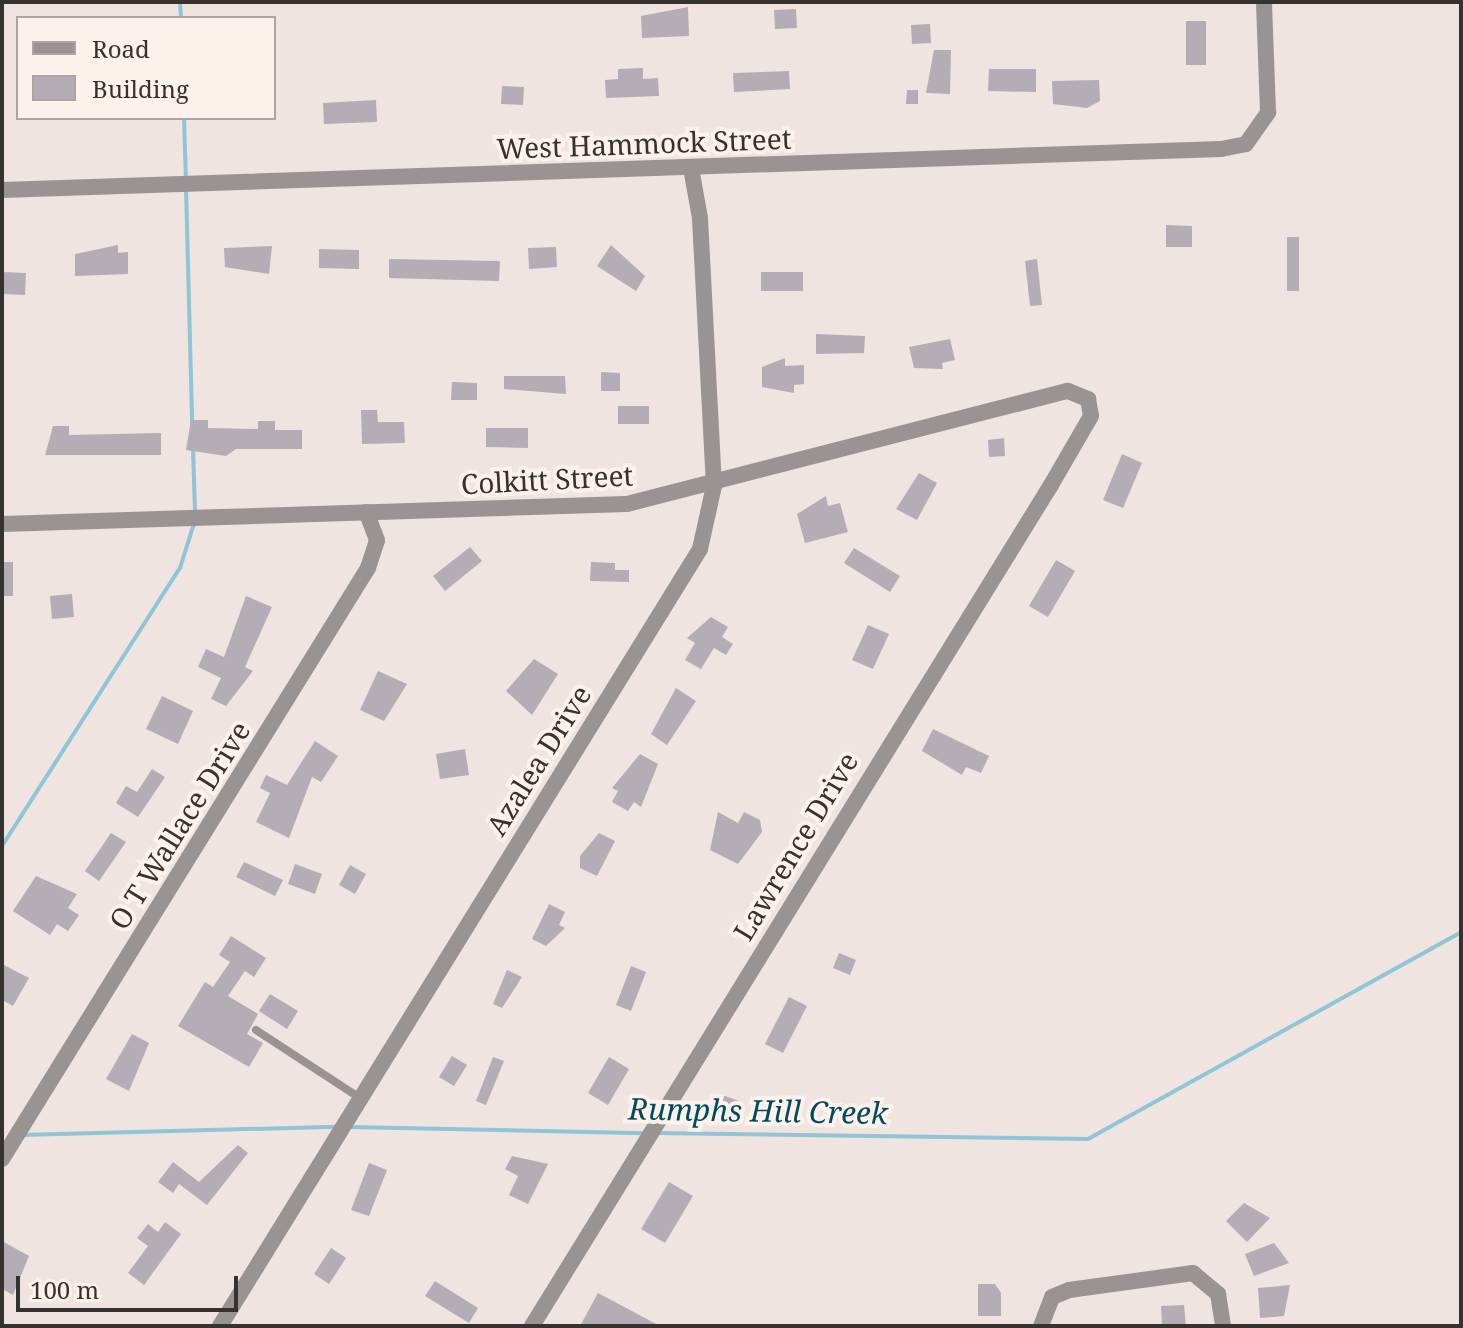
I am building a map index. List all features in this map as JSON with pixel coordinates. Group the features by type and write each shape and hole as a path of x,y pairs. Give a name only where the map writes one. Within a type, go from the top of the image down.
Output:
{"street":[{"name":"West Hammock Street","path":"2,190 1221,149 1246,144 1268,112 1264,2"},
{"name":"Azalea Drive","path":"220,1326 689,569 707,529 714,486 700,218 691,168"},
{"name":"Colkitt Street","path":"2,524 627,504 714,486 1081,393"},
{"name":"Lawrence Drive","path":"532,1326 1051,485 1091,416 1081,393"},
{"name":"O T Wallace Drive","path":"2,1159 368,568 377,540 366,512"},
{"path":"1041,1326 1052,1297 1069,1290 1193,1273 1218,1294 1223,1326"}],"lane":[{"path":"256,1030 361,1098"}],"building":[{"path":"688,7 689,36 642,38 641,16"},
{"path":"796,9 797,28 775,29 774,10"},
{"path":"1186,21 1206,21 1206,65 1186,65"},
{"path":"930,24 931,43 912,44 911,25"},
{"path":"934,50 951,50 950,94 926,93"},
{"path":"643,68 643,79 658,78 659,96 606,98 605,80 618,79 618,69"},
{"path":"989,69 1036,69 1036,92 988,91"},
{"path":"789,71 790,89 734,92 733,73"},
{"path":"1099,80 1100,101 1087,108 1053,104 1052,81"},
{"path":"502,86 524,87 523,105 501,104"},
{"path":"907,90 918,90 918,104 906,104"},
{"path":"376,100 377,122 324,124 323,103"},
{"path":"1166,225 1192,226 1192,247 1166,247"},
{"path":"1287,237 1299,237 1299,291 1287,291"},
{"path":"118,245 118,253 128,252 128,274 75,276 75,254"},
{"path":"611,245 645,276 636,291 597,266"},
{"path":"272,246 269,274 225,267 224,248"},
{"path":"556,247 557,267 529,269 528,248"},
{"path":"319,249 359,250 359,269 319,268"},
{"path":"389,259 500,261 499,281 389,278"},
{"path":"1037,259 1042,305 1030,306 1025,261"},
{"path":"2,272 26,273 25,295 2,294"},
{"path":"761,272 803,272 803,291 761,291"},
{"path":"816,334 865,336 864,353 816,354"},
{"path":"950,339 955,360 942,363 943,369 914,368 909,347"},
{"path":"785,358 785,366 804,365 804,384 794,385 794,393 762,387 762,367"},
{"path":"601,372 620,373 620,391 601,391"},
{"path":"504,376 565,376 566,394 504,389"},
{"path":"452,382 477,383 477,400 451,400"},
{"path":"618,406 649,406 649,424 618,424"},
{"path":"361,410 377,410 378,422 404,422 405,443 362,444"},
{"path":"191,420 208,420 208,428 258,429 258,421 275,421 275,430 302,430 302,449 236,449 226,456 186,450"},
{"path":"53,426 69,426 69,435 161,433 161,455 45,455"},
{"path":"486,428 528,428 528,448 486,447"},
{"path":"1004,438 1005,456 989,457 988,440"},
{"path":"1122,454 1142,463 1123,508 1103,500"},
{"path":"919,473 937,483 917,520 896,509"},
{"path":"826,496 828,506 840,503 848,532 805,543 797,514"},
{"path":"470,547 482,561 445,591 433,576"},
{"path":"854,548 900,576 890,592 844,563"},
{"path":"1056,560 1075,571 1048,617 1029,606"},
{"path":"2,562 13,562 13,596 2,596"},
{"path":"591,562 615,563 615,570 629,570 629,582 590,581"},
{"path":"72,594 74,617 52,619 50,596"},
{"path":"246,596 272,607 245,667 253,671 226,706 211,699 221,678 198,667 206,649 224,657"},
{"path":"711,617 728,627 722,637 733,644 726,655 714,648 701,669 685,660 695,643 687,638"},
{"path":"868,625 889,634 873,669 852,660"},
{"path":"534,659 558,674 532,715 506,691"},
{"path":"378,671 407,684 384,721 360,710"},
{"path":"676,688 696,701 667,745 651,734"},
{"path":"162,696 193,711 178,744 146,729"},
{"path":"933,729 989,756 981,773 966,767 962,775 922,751"},
{"path":"315,741 338,756 321,782 312,777 289,838 256,822 270,793 260,788 266,775 287,785"},
{"path":"465,749 469,775 440,779 436,754"},
{"path":"640,754 658,764 641,807 634,802 628,811 612,802 618,791 612,788"},
{"path":"152,769 165,777 138,817 116,803 126,786 137,792"},
{"path":"718,812 738,823 744,812 760,820 762,832 738,864 710,850"},
{"path":"111,833 126,842 99,881 85,871"},
{"path":"599,833 615,841 597,876 580,868 580,856"},
{"path":"244,862 283,880 275,896 236,877"},
{"path":"295,864 322,874 315,894 288,884"},
{"path":"350,865 366,874 355,894 339,885"},
{"path":"36,876 77,894 68,908 79,915 68,931 57,924 50,935 13,911"},
{"path":"549,904 565,912 559,925 565,928 546,946 532,939"},
{"path":"231,936 266,958 254,977 245,971 228,996 258,1014 247,1034 263,1043 249,1067 178,1026 205,982 213,987 230,962 219,955"},
{"path":"839,953 856,960 850,975 833,968"},
{"path":"2,964 29,978 13,1006 2,1000"},
{"path":"631,966 646,972 631,1011 616,1005"},
{"path":"507,970 522,977 502,1008 493,1004"},
{"path":"270,994 298,1011 287,1029 259,1011"},
{"path":"789,997 807,1006 783,1053 765,1044"},
{"path":"132,1034 149,1043 129,1091 106,1079"},
{"path":"452,1056 467,1065 454,1086 439,1077"},
{"path":"493,1057 504,1061 486,1105 476,1101"},
{"path":"609,1057 629,1069 608,1105 588,1093"},
{"path":"725,1096 739,1101 732,1118 709,1108 713,1097"},
{"path":"238,1145 248,1153 207,1205 179,1184 173,1193 158,1182 173,1162 199,1182"},
{"path":"512,1156 548,1164 528,1204 509,1195 518,1176 505,1169"},
{"path":"369,1163 387,1170 369,1216 351,1210"},
{"path":"669,1182 693,1196 665,1243 641,1229"},
{"path":"1244,1203 1270,1218 1247,1242 1226,1221"},
{"path":"165,1222 181,1234 144,1285 128,1273 148,1246 137,1238 148,1224 158,1232"},
{"path":"2,1241 29,1256 13,1295 2,1289"},
{"path":"1274,1243 1289,1263 1254,1276 1245,1254"},
{"path":"331,1248 346,1258 329,1284 314,1274"},
{"path":"435,1281 478,1308 469,1323 425,1296"},
{"path":"978,1284 995,1284 1001,1293 1001,1316 978,1316"},
{"path":"1290,1285 1284,1316 1260,1318 1258,1288"},
{"path":"598,1293 660,1326 580,1326"},
{"path":"1184,1305 1186,1326 1162,1326 1161,1306"}],"waterway":[{"path":"180,2 181,16"},
{"path":"184,120 186,180"},
{"path":"186,188 192,423"},
{"path":"193,448 195,511"},
{"path":"2,846 180,568 195,520"},
{"name":"Rumphs Hill Creek","path":"657,1133 1088,1139 1461,932"},
{"name":"Rumphs Hill Creek","path":"21,1135 336,1127"},
{"name":"Rumphs Hill Creek","path":"349,1127 644,1133"}]}
